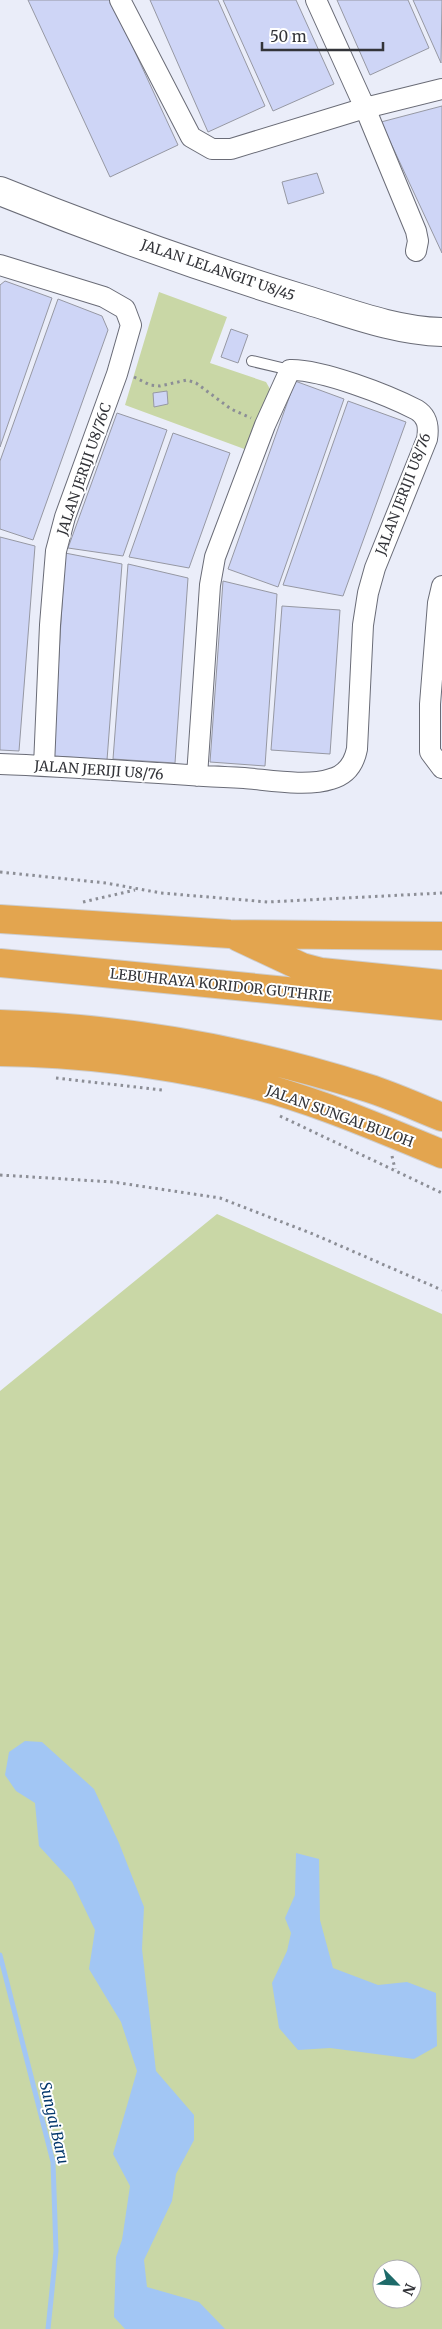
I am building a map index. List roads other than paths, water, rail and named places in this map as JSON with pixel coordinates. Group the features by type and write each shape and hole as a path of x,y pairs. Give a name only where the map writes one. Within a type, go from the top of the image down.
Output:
{"highway":[{"path":"0,919 34,923 230,934 442,936"},
{"path":"230,934 302,967 440,1002"},
{"name":"LEBUHRAYA KORIDOR GUTHRIE","path":"0,963 440,1002"},
{"name":"JALAN SUNGAI BULOH","path":"0,1024 150,1036 237,1054 368,1088 442,1117"},
{"name":"JALAN SUNGAI BULOH","path":"0,1052 147,1063 235,1080 306,1100 442,1154"}],"street":[{"path":"120,0 191,136 206,146 219,150 231,149 365,108 442,89"},
{"path":"316,0 365,108 416,231 418,241 416,251"},
{"name":"JALAN LELANGIT U8/45","path":"0,191 154,249 271,289 381,322 442,332"},
{"name":"JALAN JERIJI U8/76C","path":"0,265 104,297 125,310 131,325 118,369 65,517 56,551 50,625 44,766"},
{"path":"197,776 212,572 215,557 265,425 290,370"},
{"name":"JALAN JERIJI U8/76","path":"0,764 317,782 329,780 345,773 356,755 363,625 368,593 375,568 426,439 428,424 422,413 412,407 316,372 290,370"},
{"path":"442,586 438,603 430,704 430,752 442,768"}],"lane":[{"path":"252,361 290,370"}],"water":[{"path":"25,1741 42,1742 94,1789 119,1843 144,1907 142,1949 156,2071 194,2115 194,2140 176,2174 172,2201 144,2260 147,2287 199,2302 225,2329 125,2329 114,2317 116,2257 122,2240 130,2186 113,2154 137,2071 121,2022 89,1969 95,1930 72,1882 39,1846 35,1803 16,1791 5,1775 9,1752"},
{"path":"296,1853 319,1859 320,1920 333,1968 378,1985 407,1982 436,1993 437,2046 414,2059 330,2048 298,2050 279,2028 272,1983 287,1951 291,1933 285,1918 295,1895"}],"waterway":[{"name":"Sungai Baru","path":"0,1955 53,2162 56,2251 48,2329"}]}
